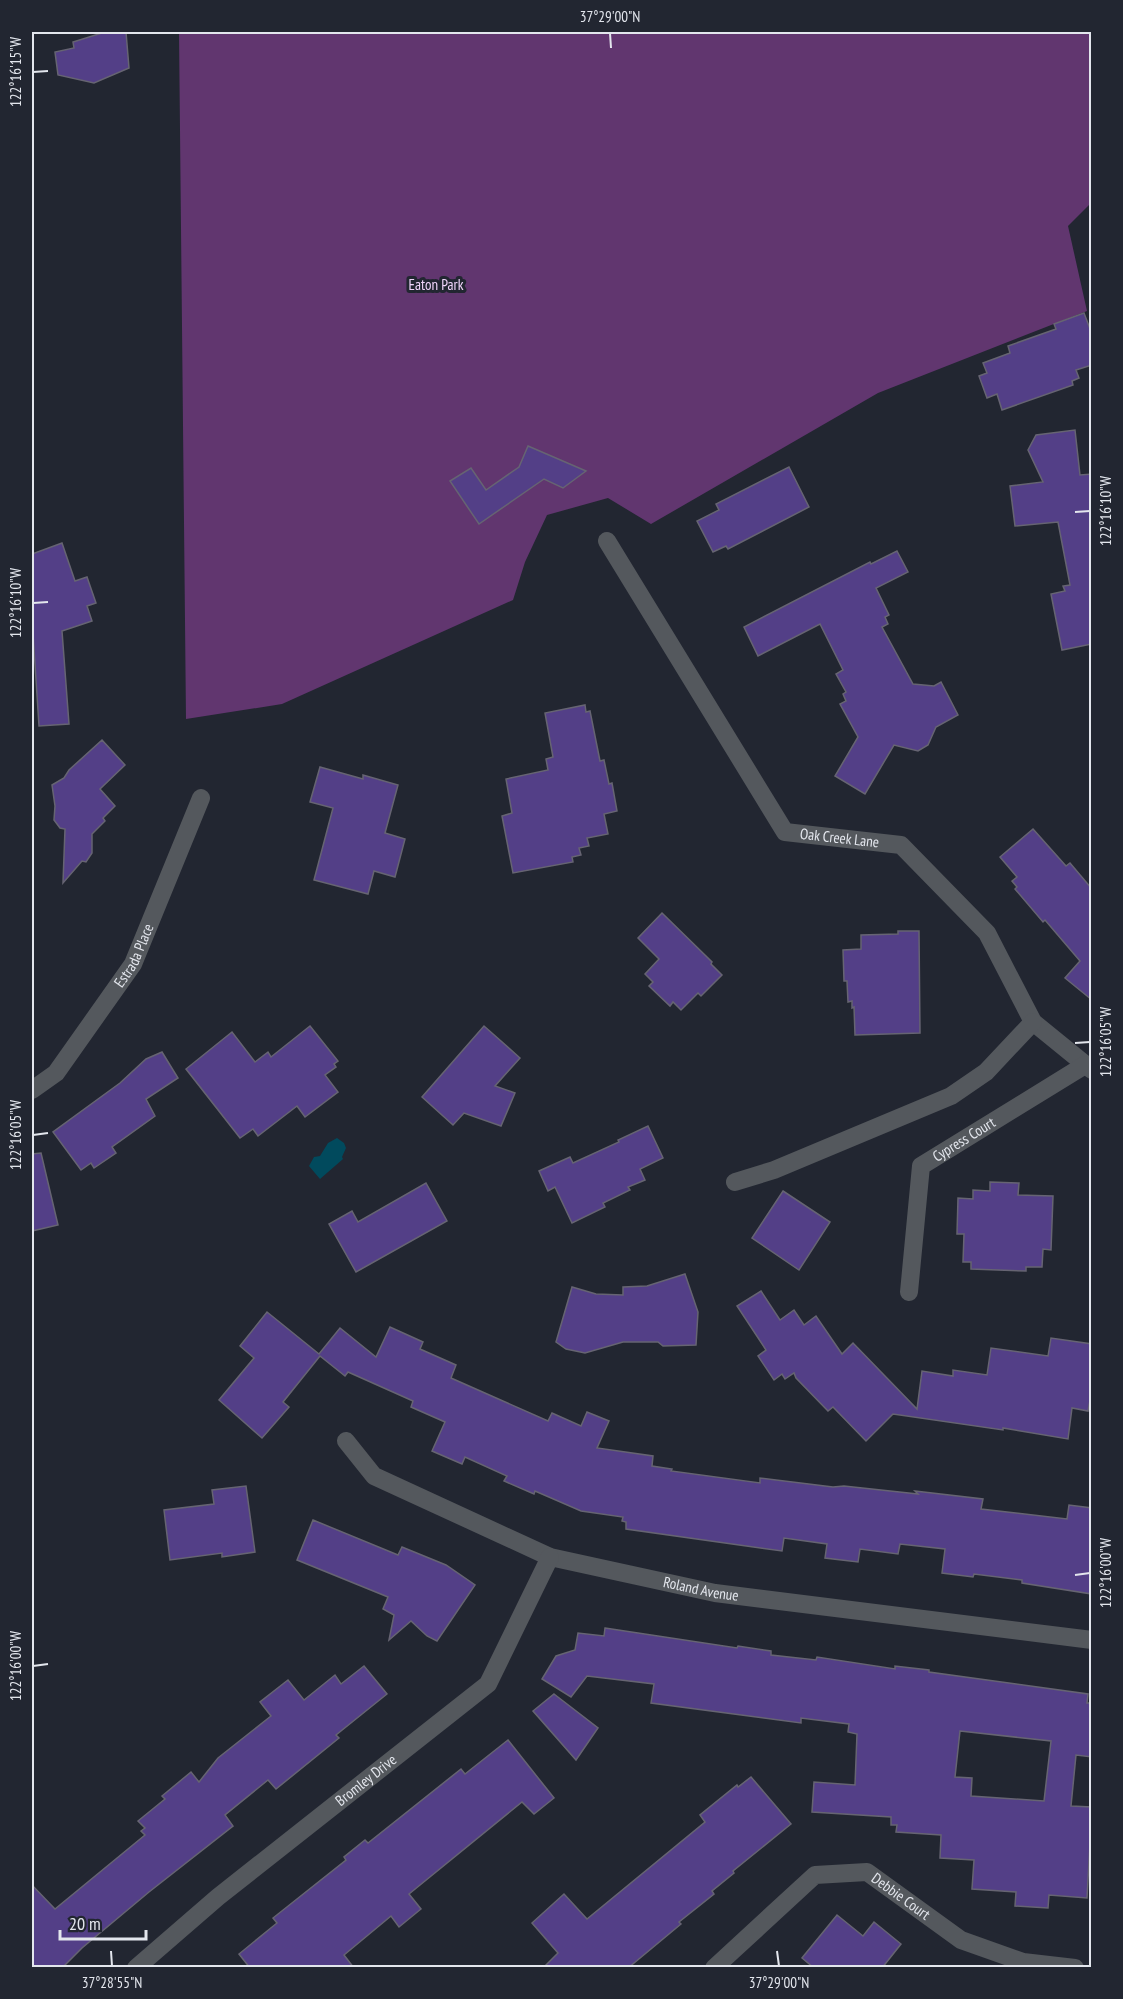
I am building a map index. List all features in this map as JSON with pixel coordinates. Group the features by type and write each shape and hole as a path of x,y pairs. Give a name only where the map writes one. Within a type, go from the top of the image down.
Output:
{"street":[{"name":"Oak Creek Lane","path":"607,541 785,832 901,845 987,933 1034,1022 1088,1068"},
{"name":"Estrada Place","path":"32,1090 56,1073 133,964 201,798"},
{"path":"735,1182 774,1170 951,1096 986,1072 1034,1022"},
{"name":"Cypress Court","path":"909,1292 921,1166 1088,1068"},
{"name":"Roland Avenue","path":"346,1440 374,1476 550,1557 715,1593 1092,1640"},
{"name":"Bromley Drive","path":"136,1968 218,1897 488,1684 550,1557"},
{"name":"Debbie Court","path":"714,1968 815,1875 867,1872 961,1940 1023,1962 1075,1968"}],"green space":[{"name":"Eaton Park","path":"179,32 1091,32 1091,203 1068,226 1087,311 878,393 651,524 608,498 547,515 525,562 513,600 282,704 186,719"}],"water":[{"path":"337,1138 344,1143 346,1148 343,1159 320,1179 309,1166 314,1157 320,1156 328,1143"}],"building":[{"path":"105,32 126,32 129,68 94,83 58,75 55,52 74,48 73,42"},
{"path":"1084,313 1092,334 1092,365 1076,370 1079,378 1072,381 1073,385 1002,410 997,394 987,398 979,376 987,373 983,363 1010,353 1008,346 1056,329 1054,324"},
{"path":"1075,430 1080,475 1092,474 1092,644 1062,650 1051,594 1065,591 1063,586 1070,585 1058,522 1015,526 1010,486 1043,482 1028,450 1036,435"},
{"path":"528,446 586,471 563,488 544,479 479,524 450,481 471,468 486,490 519,467"},
{"path":"789,467 809,507 728,549 726,546 713,552 697,521 719,510 716,504"},
{"path":"62,543 75,581 87,577 96,603 87,606 92,621 62,631 69,724 39,726 32,618 32,554"},
{"path":"897,551 908,572 876,588 889,615 885,617 888,624 882,627 913,684 934,686 941,682 958,715 936,727 928,745 918,751 894,745 865,794 835,776 858,737 840,704 846,701 843,694 846,692 836,674 843,670 820,624 758,656 744,627 870,562 871,564"},
{"path":"585,705 586,712 590,711 600,761 604,760 609,784 612,783 617,811 604,814 608,834 587,838 589,846 579,848 581,855 572,857 573,862 513,873 502,816 512,813 506,779 548,770 546,759 553,757 545,713"},
{"path":"102,740 125,765 100,789 115,806 92,834 92,853 86,862 82,861 63,883 65,829 60,828 54,820 52,785 64,778 69,770"},
{"path":"320,767 363,779 363,775 398,785 385,833 405,839 395,877 374,871 368,894 314,880 333,808 310,802"},
{"path":"1033,829 1066,866 1070,863 1092,889 1092,1000 1065,978 1080,961 1015,889 1017,887 1012,881 1017,877 1000,857"},
{"path":"662,913 712,962 711,964 722,975 701,996 698,993 681,1010 673,1002 670,1006 649,986 653,982 645,974 659,959 638,938"},
{"path":"898,931 919,931 920,1033 855,1035 854,1007 852,1008 852,1001 848,1002 847,981 844,981 843,950 861,949 861,935 898,934"},
{"path":"310,1026 338,1061 334,1064 336,1067 325,1075 338,1092 305,1117 297,1106 258,1136 253,1129 240,1138 186,1069 232,1032 255,1062 268,1052 271,1057"},
{"path":"484,1026 520,1058 495,1086 515,1093 501,1126 464,1113 453,1125 422,1097"},
{"path":"162,1052 178,1078 146,1099 155,1116 112,1147 116,1153 94,1168 91,1163 81,1170 53,1132 120,1083 146,1059"},
{"path":"648,1126 663,1158 640,1169 645,1180 628,1187 630,1190 603,1203 605,1207 572,1223 555,1187 548,1191 539,1171 570,1157 573,1163"},
{"path":"41,1153 58,1225 32,1231 32,1154"},
{"path":"990,1182 1019,1183 1018,1195 1053,1196 1051,1250 1043,1249 1042,1267 1026,1267 1026,1271 971,1269 971,1262 963,1262 964,1234 957,1234 958,1198 973,1199 973,1190 990,1191"},
{"path":"426,1183 447,1221 356,1272 329,1224 352,1211 358,1222"},
{"path":"783,1191 830,1222 799,1270 752,1238"},
{"path":"685,1274 698,1312 696,1345 663,1346 658,1342 623,1342 585,1353 566,1349 556,1342 572,1287 596,1294 623,1295 623,1287 647,1286"},
{"path":"761,1291 780,1320 794,1310 804,1325 816,1316 842,1354 853,1343 917,1409 922,1371 953,1376 953,1370 987,1375 991,1348 1048,1356 1051,1338 1092,1344 1092,1390 1088,1411 1072,1408 1068,1439 893,1414 866,1441 833,1407 828,1411 796,1378 794,1373 785,1379 782,1374 774,1380 758,1356 766,1350 737,1306"},
{"path":"267,1312 319,1354 340,1328 376,1357 390,1327 423,1342 420,1349 456,1365 451,1378 548,1421 552,1413 581,1426 587,1412 609,1421 597,1448 653,1456 652,1466 672,1469 671,1471 760,1483 760,1478 833,1487 844,1486 918,1494 915,1491 983,1499 981,1509 1067,1519 1069,1505 1092,1508 1092,1594 1022,1583 1022,1580 942,1573 945,1549 900,1544 898,1554 860,1549 858,1562 825,1558 827,1544 784,1538 782,1551 626,1529 626,1522 622,1521 623,1517 581,1511 535,1491 534,1494 504,1481 507,1476 465,1457 462,1464 432,1451 445,1422 411,1407 413,1401 348,1372 345,1376 320,1356 283,1402 289,1407 262,1438 219,1400 254,1358 240,1346"},
{"path":"246,1486 255,1552 222,1557 222,1553 170,1560 164,1510 214,1504 212,1490"},
{"path":"313,1520 398,1555 402,1547 446,1565 475,1585 437,1641 427,1636 411,1621 389,1640 394,1615 383,1609 388,1597 297,1560"},
{"path":"605,1628 771,1651 771,1655 816,1660 817,1657 895,1669 895,1666 929,1670 929,1672 1088,1694 1087,1703 1092,1703 1092,1757 1076,1755 1071,1806 1092,1807 1087,1898 1049,1895 1048,1908 1015,1906 1016,1892 972,1889 974,1860 940,1858 941,1835 896,1832 897,1825 891,1825 891,1817 812,1812 814,1782 855,1785 857,1734 848,1732 849,1724 801,1718 801,1723 651,1703 654,1684 587,1676 571,1697 542,1679 556,1656 575,1650 578,1633 604,1636","holes":["960,1731 1051,1741 1044,1801 971,1796 972,1778 955,1777"]},
{"path":"364,1666 387,1694 336,1735 339,1738 276,1789 268,1780 225,1815 233,1826 149,1892 82,1948 62,1968 32,1968 32,1885 55,1909 145,1835 141,1831 145,1828 138,1821 165,1799 162,1796 191,1772 199,1782 218,1758 271,1716 260,1702 288,1680 304,1700 335,1675 341,1684"},
{"path":"554,1694 598,1728 576,1760 533,1711"},
{"path":"508,1740 554,1798 534,1814 522,1802 409,1894 421,1909 399,1927 391,1916 344,1955 354,1968 250,1968 239,1954 277,1923 273,1918 346,1860 344,1857 365,1840 368,1843 461,1769 465,1774"},
{"path":"751,1777 791,1824 733,1871 734,1873 712,1891 714,1894 628,1968 543,1968 558,1953 532,1923 564,1894 587,1919 705,1822 700,1815 737,1785 738,1787"},
{"path":"837,1915 863,1936 874,1922 901,1944 882,1968 814,1968 802,1958"}]}
